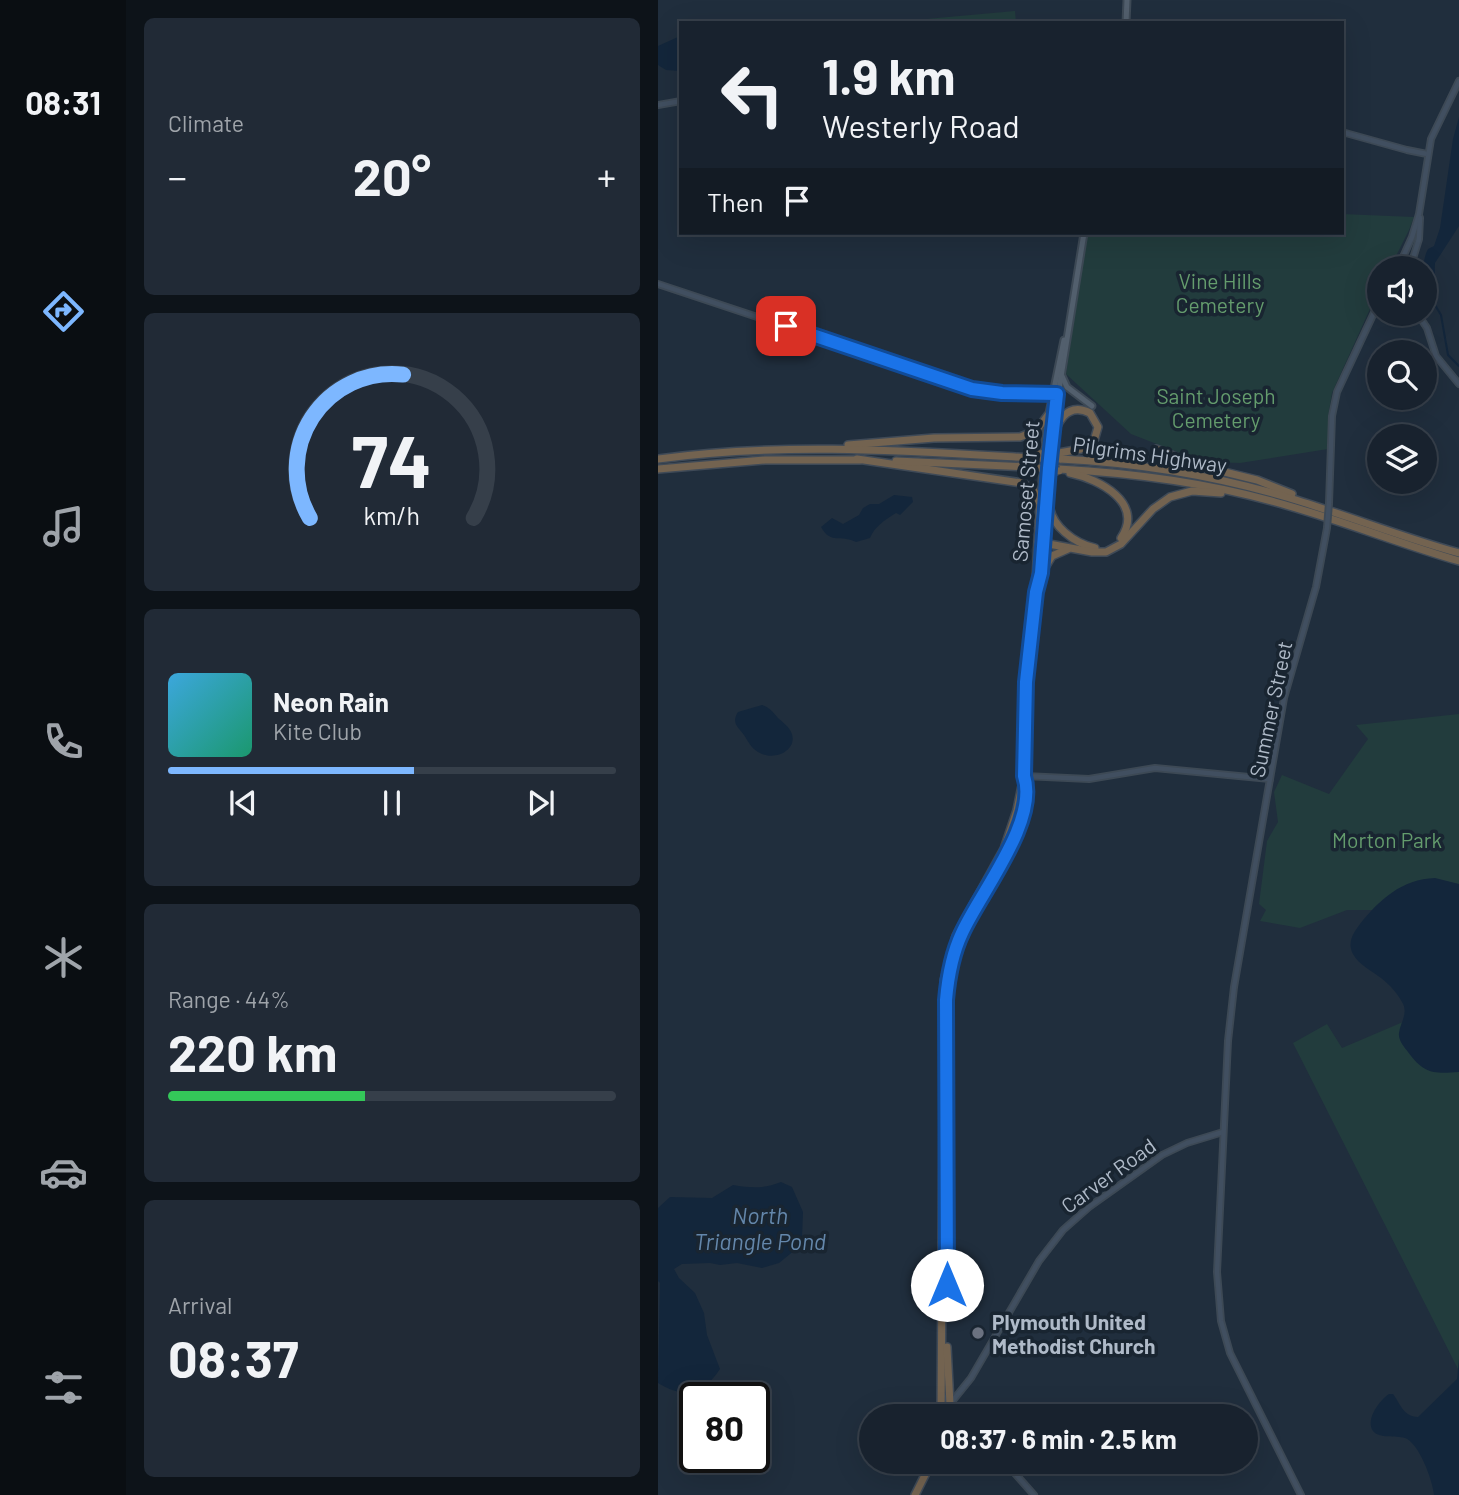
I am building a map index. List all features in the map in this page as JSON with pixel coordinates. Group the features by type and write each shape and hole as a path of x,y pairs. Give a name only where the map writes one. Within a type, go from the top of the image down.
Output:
{"highway":[{"path":"658,459 723,452 816,449 1060,456 1077,451 1094,441 1098,430 1093,416 1079,409 1067,413 1056,425 1051,443"},
{"path":"816,449 832,445 924,439 1020,437 1036,431 1048,415"},
{"name":"Samoset Street","path":"1036,590 1034,583 1051,443"},
{"path":"1156,449 1196,465 1257,480 1325,505"},
{"name":"Pilgrims Highway","path":"1060,456 1173,470 1248,486 1325,505 1459,553"},
{"path":"857,460 1023,483 1034,491 1040,504"},
{"path":"658,469 742,461 857,460 1059,470 1089,478 1117,495 1128,517 1124,534 1116,544 1104,549 1079,542 1054,519 1046,493"},
{"name":"Pilgrims Highway","path":"1059,470 1119,473 1179,481 1294,507 1459,561"},
{"path":"1040,543 1101,553 1117,548 1158,504 1185,492 1223,494 1294,507"},
{"name":"Samoset Street","path":"943,1395 942,1006 945,975 959,930 1011,834 1024,776 1026,682 1036,590 1041,573 1040,504"},
{"path":"1041,573 1048,559 1075,548"},
{"name":"Samoset Street","path":"950,1404 946,1326 948,977 964,928 1017,832 1025,799 1024,776"},
{"path":"943,1395 943,1404"},
{"path":"918,1495 928,1474"}],"main road":[{"path":"1126,21 1127,0"},
{"path":"1404,256 1419,214 1431,139 1459,81"},
{"path":"658,106 679,101"},
{"path":"1344,133 1427,154"},
{"path":"1414,256 1421,224 1419,214"},
{"name":"Samoset Street","path":"1040,504 1048,415 1061,373 1084,235"},
{"path":"658,284 972,389 1002,393 1055,394"},
{"name":"Samoset Street","path":"1051,443 1055,394 1071,313"},
{"name":"Summer Street","path":"1301,1495 1290,1468 1230,1353 1221,1321 1217,1272 1228,1041 1234,986 1287,685 1316,586 1327,528 1325,505 1332,416 1337,393 1368,326"},
{"path":"1426,326 1436,356 1459,384"},
{"path":"1061,373 1067,387 1092,406"},
{"path":"1024,776 1088,779 1155,768 1270,779"},
{"name":"Carver Road","path":"950,1404 971,1378 1039,1261 1063,1230 1089,1207 1162,1155 1179,1146 1223,1132"},
{"path":"943,1395 950,1404"},
{"path":"1015,1474 1034,1495"}],"green space":[{"path":"1015,11 1016,21 926,21"},
{"path":"1344,214 1414,217 1396,256 1367,256 1367,316 1332,393 1328,417 1328,449 1240,463 1211,462 1190,457 1131,434 1066,374 1087,235 1344,235"},
{"name":"Morton Park","path":"1459,714 1459,1371 1293,1043 1327,1024 1342,1048 1410,1019 1372,910 1347,910 1300,928 1260,921 1266,910 1259,904 1267,841 1278,822 1274,792 1282,775 1329,794 1368,739 1356,725"}],"water":[{"path":"679,37 679,71 666,70 658,65 658,46"},
{"path":"1459,117 1459,226 1437,260 1437,256 1425,256 1428,249 1434,246 1440,228 1453,139"},
{"path":"894,495 912,497 913,502 900,515 896,513 881,524 870,538 856,542 832,538 821,527 832,518 843,524 859,515 863,508 870,504 879,504"},
{"path":"762,705 771,710 793,737 789,748 779,755 765,755 756,750 736,725 738,712"},
{"path":"1435,878 1459,884 1459,1072 1430,1071 1419,1065 1399,1038 1404,1014 1402,1002 1387,983 1359,961 1351,946 1357,927 1383,899 1412,882"},
{"name":"North Triangle Pond","path":"781,1182 792,1187 803,1212 802,1238 795,1250 779,1263 762,1268 737,1263 710,1263 682,1264 674,1269 679,1278 695,1293 704,1313 707,1335 720,1369 710,1382 679,1382 679,1392 658,1383 658,1208 670,1197 712,1198 733,1185 769,1186"},
{"path":"1459,1359 1459,1495 1434,1495 1428,1472 1410,1441 1376,1433 1371,1421 1378,1405 1389,1394 1393,1394 1406,1412 1418,1417 1457,1379"}],"waterway":[{"path":"1437,308 1441,315 1448,355 1459,366"}],"place":[{"name":"Plymouth United Methodist Church","path":"978,1333"}],"route":[{"path":"786,326 972,389 1002,393 1057,394 1040,583 1036,592 1026,682 1026,785 1023,811 1004,859 961,935 948,977 947,1285"}],"park label":[{"name":"Vine Hills Cemetery","path":"1220,292"},
{"name":"Saint Joseph Cemetery","path":"1216,407"}]}
